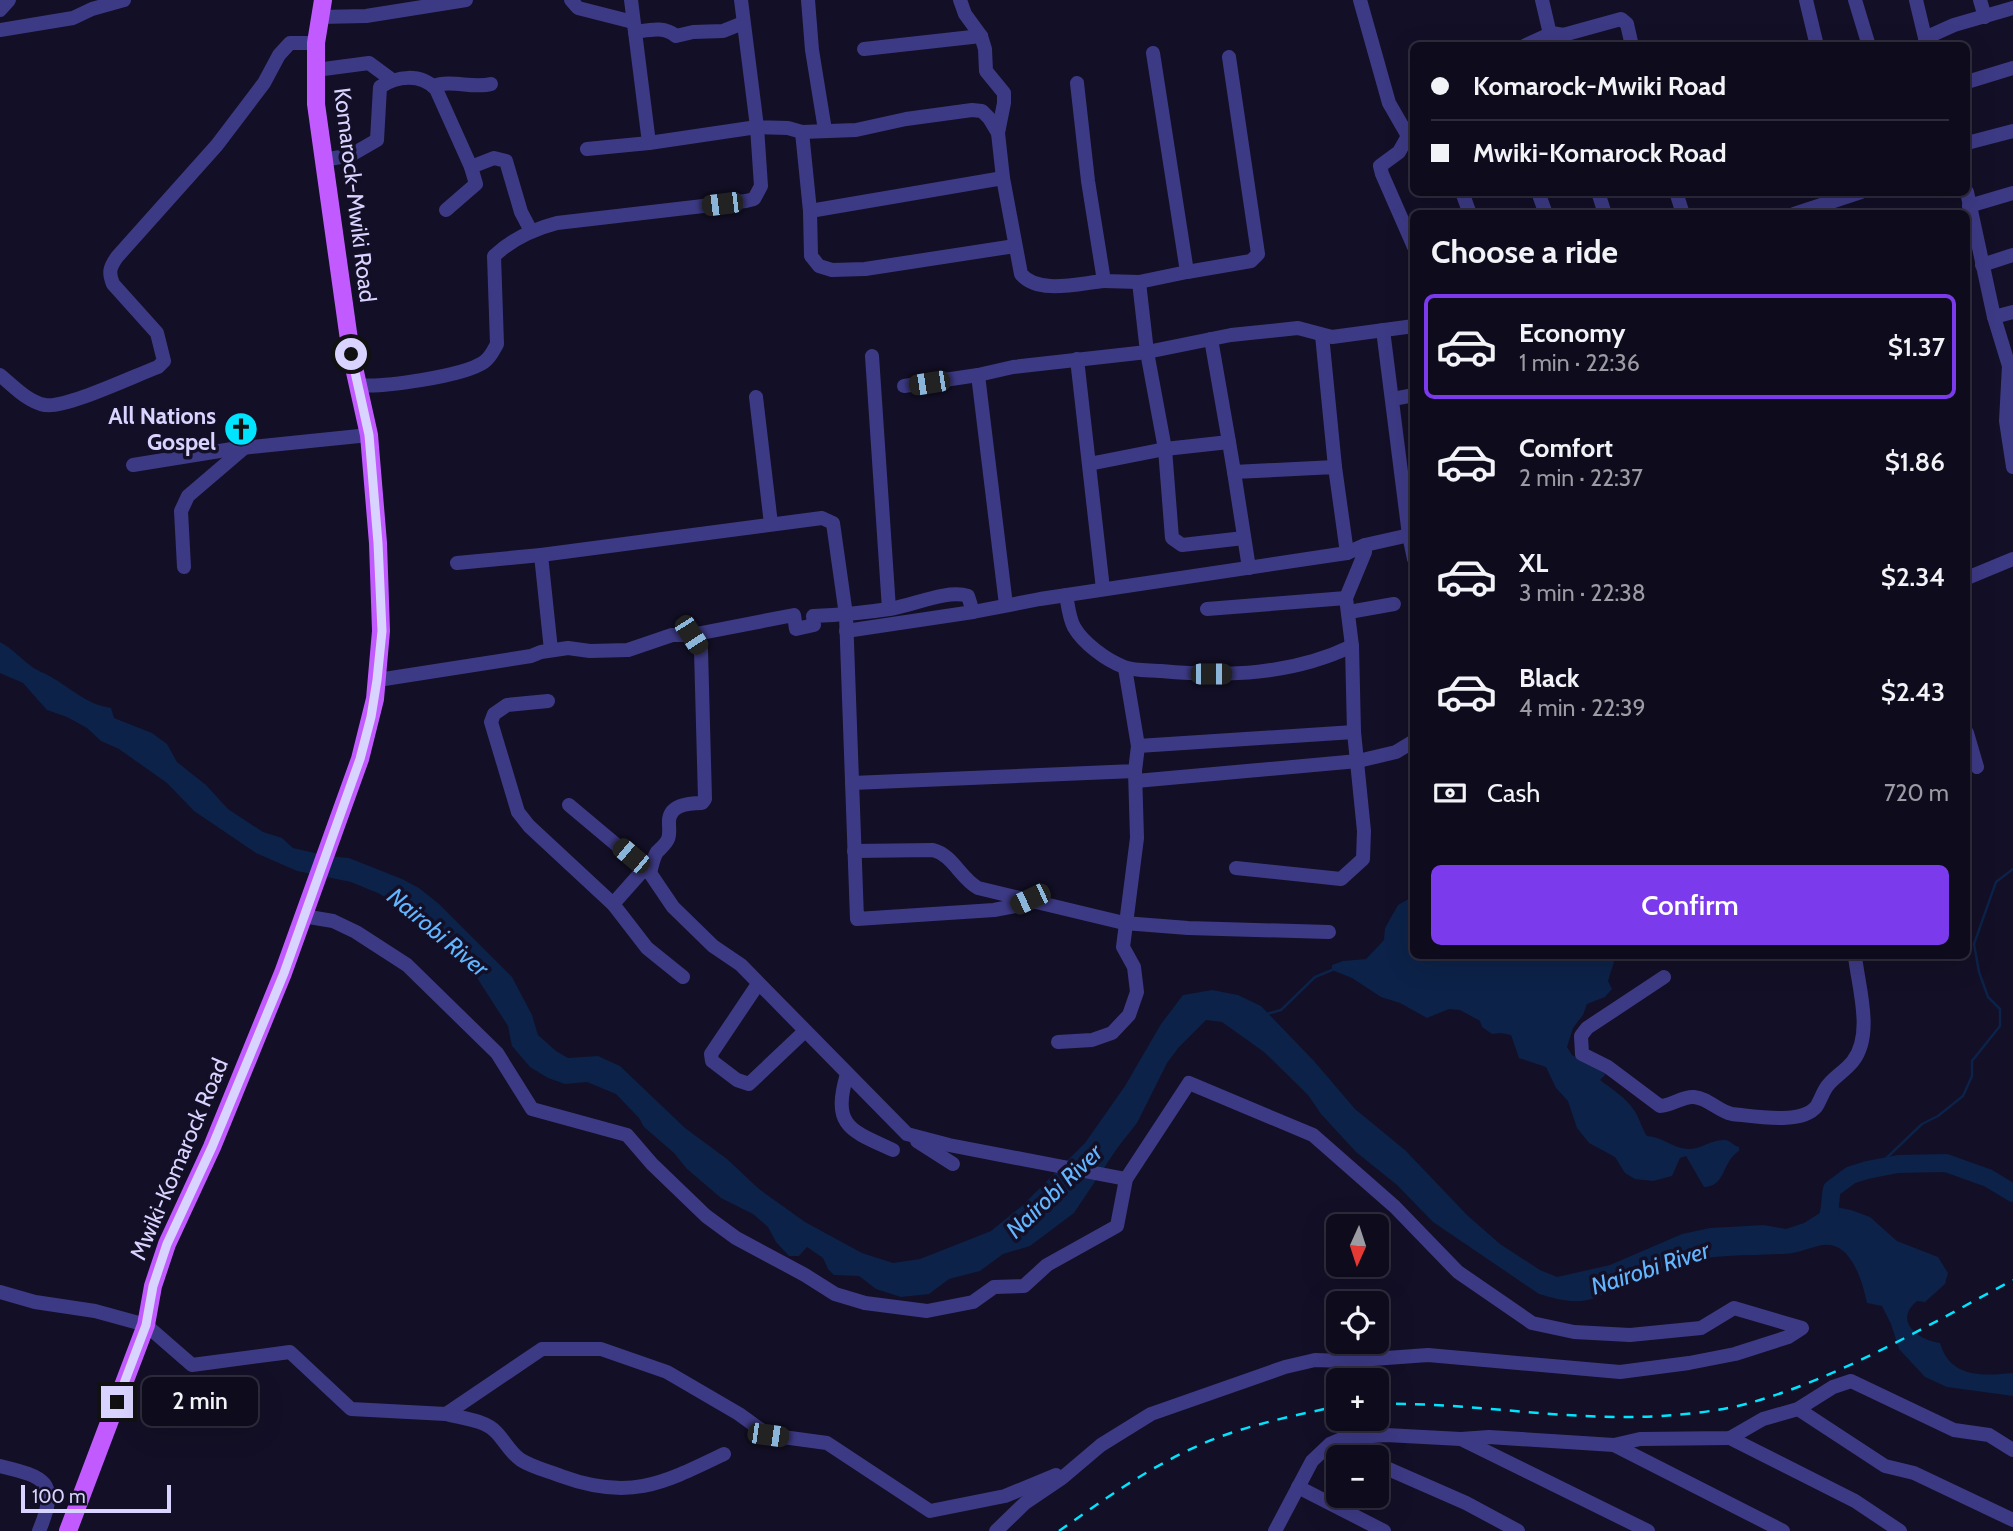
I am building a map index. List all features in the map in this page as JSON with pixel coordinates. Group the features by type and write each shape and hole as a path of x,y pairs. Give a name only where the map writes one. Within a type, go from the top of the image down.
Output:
{"main road":[{"name":"Komarock-Mwiki Road","path":"322,9 316,43 316,104 357,385 369,435 382,631 377,680 367,734 328,847"},
{"name":"Mwiki-Komarock Road","path":"68,1531 146,1325 153,1286 167,1244 212,1147 284,973 328,847"}],"street":[{"path":"0,10 9,0"},
{"path":"0,30 73,18 92,9 124,0"},
{"path":"322,9 366,16 403,5 466,0"},
{"path":"571,0 578,8 634,27 669,30 676,36 693,32 723,32 743,23"},
{"path":"631,0 649,143"},
{"path":"808,0 812,50 825,130"},
{"path":"960,0 965,15 981,36 985,49 986,71 1004,93 998,133 1003,178 1021,274 1035,284 1046,286 1104,281 1139,282 1251,261 1258,254 1229,57"},
{"path":"1360,0 1389,103 1410,136"},
{"path":"1542,0 1551,38 1621,19 1627,24 1631,42"},
{"path":"1806,0 1817,42"},
{"path":"1855,0 1868,42"},
{"path":"1916,0 1926,42 1954,25 2013,8"},
{"path":"1980,0 1985,17"},
{"path":"357,385 412,382 483,363 492,355 497,344 494,256 531,231 557,223 754,199 761,186 757,127 743,23 745,1"},
{"path":"864,49 981,36"},
{"path":"0,375 30,399 51,406 74,400 158,367 164,361 157,333 113,284 110,268 217,145 264,83 279,55 290,43 316,43"},
{"path":"1153,53 1187,272"},
{"path":"316,70 369,63 392,79"},
{"path":"1970,81 2013,68"},
{"path":"324,160 351,155 377,140 380,87 392,79 420,79 433,86 471,167 476,184 446,209"},
{"path":"433,86 445,82 480,87 491,83"},
{"path":"1077,83 1088,181 1104,281"},
{"path":"587,149 757,127 788,128 802,132 856,130 906,119 972,110 982,111 998,133"},
{"path":"1970,142 2013,131"},
{"path":"802,132 810,211 811,256 819,265 832,270 865,269 1015,246"},
{"path":"1410,139 1399,152 1380,166 1410,237"},
{"path":"471,167 494,158 506,160 521,212 531,231"},
{"path":"810,211 1003,178"},
{"path":"1968,199 2013,193"},
{"path":"1806,210 1849,196"},
{"path":"1970,222 1994,317 2011,365 2006,421 2011,435 2009,451 2013,467"},
{"path":"1982,265 2013,255"},
{"path":"1139,282 1147,352 1165,449 1172,538 1182,545 1244,538"},
{"path":"1994,317 2013,312"},
{"path":"904,386 1013,367 1147,352 1211,339 1298,328 1332,337 1410,327"},
{"path":"1383,330 1410,526"},
{"path":"1322,335 1335,467 1347,553"},
{"path":"1211,339 1249,568"},
{"path":"872,356 889,609"},
{"path":"1077,359 1103,589"},
{"path":"978,375 1006,605"},
{"path":"1393,398 1410,396"},
{"path":"757,397 771,524"},
{"path":"133,465 244,448 369,435"},
{"path":"1089,464 1165,449 1229,442"},
{"path":"184,567 181,511 188,496 244,448"},
{"path":"1234,472 1335,467"},
{"path":"457,563 541,555 822,518 833,523 846,615 857,919 994,910 1016,906 1030,899"},
{"path":"846,631 1347,553 1365,545 1410,534"},
{"path":"1236,868 1341,879 1363,859 1364,831 1354,732 1348,605 1365,545"},
{"path":"541,555 551,650"},
{"path":"1970,577 2013,559"},
{"path":"377,680 531,656 551,650 628,650 673,635 691,635 794,615 796,629 814,625 813,616 889,609 955,594 968,596 973,612"},
{"path":"1066,595 1072,625 1099,652 1125,668 1195,674 1271,671 1331,656 1352,646"},
{"path":"1207,610 1394,604"},
{"path":"613,904 648,870 655,854 667,841 670,830 668,819 672,811 690,803 702,803 705,799 701,650 691,635"},
{"path":"1058,1042 1092,1040 1112,1033 1129,1015 1137,992 1134,967 1122,947 1137,838 1135,776 1138,746 1125,668"},
{"path":"548,701 507,705 494,714 491,722 518,812 537,834 613,904 647,948 683,977"},
{"path":"1138,746 1354,732"},
{"path":"852,783 1135,776 1358,761 1396,752 1410,743"},
{"path":"1970,744 1976,767"},
{"path":"569,805 648,870 673,907 713,946 741,965 906,1134 953,1164"},
{"path":"855,851 941,852 969,883 978,888 1124,923 1188,928 1329,932"},
{"path":"303,916 333,921 356,932 407,965 497,1053 532,1109 627,1135 660,1172 706,1216 736,1238 835,1294 865,1303 927,1311 973,1302 994,1287 1024,1286 1047,1265 1117,1226 1119,1178 1189,1083 1313,1135 1395,1207 1458,1272 1532,1323 1574,1332 1630,1335 1701,1328 1734,1308 1802,1328 1788,1337 1735,1354 1620,1372 1428,1354 1345,1361 1315,1360 1285,1367 1151,1414 1101,1445 1080,1466 1025,1503 996,1531"},
{"path":"1664,977 1587,1028 1581,1037 1582,1054 1608,1068 1660,1106 1698,1097 1732,1114 1791,1117 1806,1114 1815,1107 1825,1090 1853,1061 1860,1048 1863,1015 1855,959"},
{"path":"758,984 711,1054 712,1060 737,1080 749,1084 805,1031"},
{"path":"848,1074 841,1096 841,1114 848,1125 863,1137 893,1150"},
{"path":"906,1134 1119,1178"},
{"path":"0,1292 35,1303 95,1311 146,1325 192,1365 290,1352 351,1409 446,1414 482,1423 494,1429 522,1461 585,1485 620,1489 647,1487 724,1454"},
{"path":"446,1414 542,1349 601,1349 667,1372 738,1413 768,1435 827,1443 930,1511 1005,1496 1080,1466"},
{"path":"1730,1438 1763,1419 1798,1409 1833,1388 1851,1381 1954,1430 1989,1435 2013,1450"},
{"path":"1798,1409 1885,1466 1914,1473 2013,1521"},
{"path":"1275,1531 1312,1461 1320,1452 1344,1438 1386,1435 1461,1439 1489,1437 1614,1445 1640,1438 1730,1438 1855,1501 1900,1531"},
{"path":"1344,1438 1346,1445"},
{"path":"1461,1439 1648,1531"},
{"path":"1614,1445 1783,1531"},
{"path":"0,1466 32,1474 45,1483 48,1499 39,1531"},
{"path":"1389,1469 1466,1503 1518,1531"},
{"path":"1298,1487 1384,1531"}],"water":[{"name":"Nairobi River","path":"0,642 33,668 80,696 111,708 114,718 152,733 167,744 177,762 206,785 228,809 263,832 282,838 293,848 349,858 419,888 439,904 512,977 532,1015 538,1035 556,1051 568,1058 598,1056 620,1066 685,1128 727,1159 759,1189 805,1222 862,1253 893,1263 920,1259 991,1231 1023,1205 1085,1143 1125,1086 1161,1024 1183,995 1212,990 1238,995 1261,1006 1355,1109 1405,1150 1467,1215 1500,1244 1540,1270 1557,1277 1610,1265 1682,1234 1710,1228 1764,1225 1786,1229 1804,1223 1831,1206 1851,1210 1870,1217 1897,1241 1938,1257 1948,1273 1945,1284 1925,1302 1917,1301 1910,1308 1907,1316 1911,1328 1924,1338 1940,1343 1951,1363 1959,1369 1979,1374 2013,1373 2013,1396 1947,1387 1925,1377 1899,1349 1882,1306 1867,1303 1853,1262 1838,1248 1829,1245 1787,1254 1728,1256 1688,1261 1647,1273 1586,1300 1565,1300 1539,1294 1433,1222 1397,1185 1356,1152 1321,1114 1308,1095 1264,1052 1222,1022 1206,1020 1167,1063 1137,1123 1074,1213 1030,1246 1003,1254 980,1271 949,1279 929,1294 901,1297 876,1289 859,1276 834,1275 823,1258 807,1247 799,1256 789,1256 776,1242 768,1227 753,1214 721,1198 687,1169 674,1153 644,1127 616,1094 587,1082 565,1084 530,1067 512,1046 508,1026 472,970 436,935 380,894 351,882 297,871 256,853 194,811 167,783 119,749 101,741 87,728 67,717 47,710 23,683 0,673"},
{"path":"1410,898 1410,959 1615,959 1608,981 1612,989 1605,997 1587,1004 1573,1028 1567,1047 1572,1055 1606,1074 1600,1080 1631,1106 1647,1136 1688,1149 1720,1140 1739,1147 1739,1151 1729,1161 1716,1183 1704,1187 1686,1156 1680,1158 1672,1176 1653,1181 1635,1179 1625,1173 1615,1157 1589,1143 1577,1128 1568,1101 1556,1088 1546,1067 1519,1058 1511,1035 1492,1034 1482,1027 1480,1021 1460,1010 1449,1009 1427,1018 1332,970 1332,965 1343,961 1366,959 1384,940 1385,928 1398,905"}],"waterway":[{"path":"1876,1168 1922,1124 1938,1116 1963,1096 1972,1076 1972,1061 2000,1026 2000,1009 1988,997 1979,972 1974,944 1996,882 2013,869"},
{"path":"1267,1014 1281,1010 1315,977 1332,970"},
{"path":"1822,1227 1829,1213 1832,1189 1851,1175 1898,1164 1946,1163 1988,1178 2013,1193"}],"railway":[{"path":"1389,1404 1441,1405 1600,1417 1661,1416 1725,1409 1786,1391 1853,1364 2013,1280"},
{"path":"1059,1531 1139,1477 1181,1454 1253,1426 1326,1409"}],"place":[{"name":"All Nations Gospel","path":"241,429"}],"route":[{"path":"117,1402 146,1325 153,1286 167,1244 212,1147 284,973 360,759 371,717 382,631 378,543 369,435 351,354"}]}
